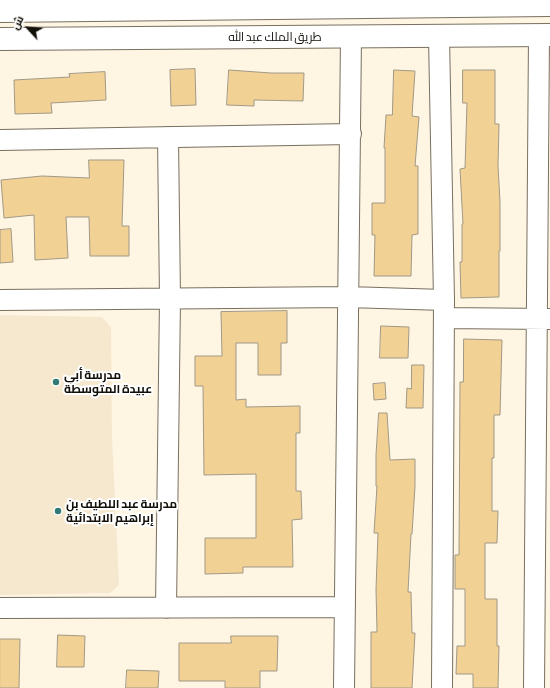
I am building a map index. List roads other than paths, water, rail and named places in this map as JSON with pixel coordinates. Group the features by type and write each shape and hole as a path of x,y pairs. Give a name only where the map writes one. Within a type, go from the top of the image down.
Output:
{"main road":[{"path":"0,12 550,5"},
{"path":"438,7 550,16"},
{"name":"طريق الملك عبد الله","path":"0,39 545,35"}],"street":[{"path":"534,688 542,608 545,35"},
{"path":"344,688 351,36"},
{"path":"439,36 444,309 442,688"},
{"path":"0,140 350,134"},
{"path":"166,608 170,299 168,137"},
{"path":"0,300 348,297 543,319"},
{"path":"0,608 345,607"}],"place":[{"name":"مدرسة أبي عبيدة المتوسطة","path":"56,382"},
{"name":"مدرسة عبد اللطيف بن إبراهيم الابتدائية","path":"58,511"}]}
